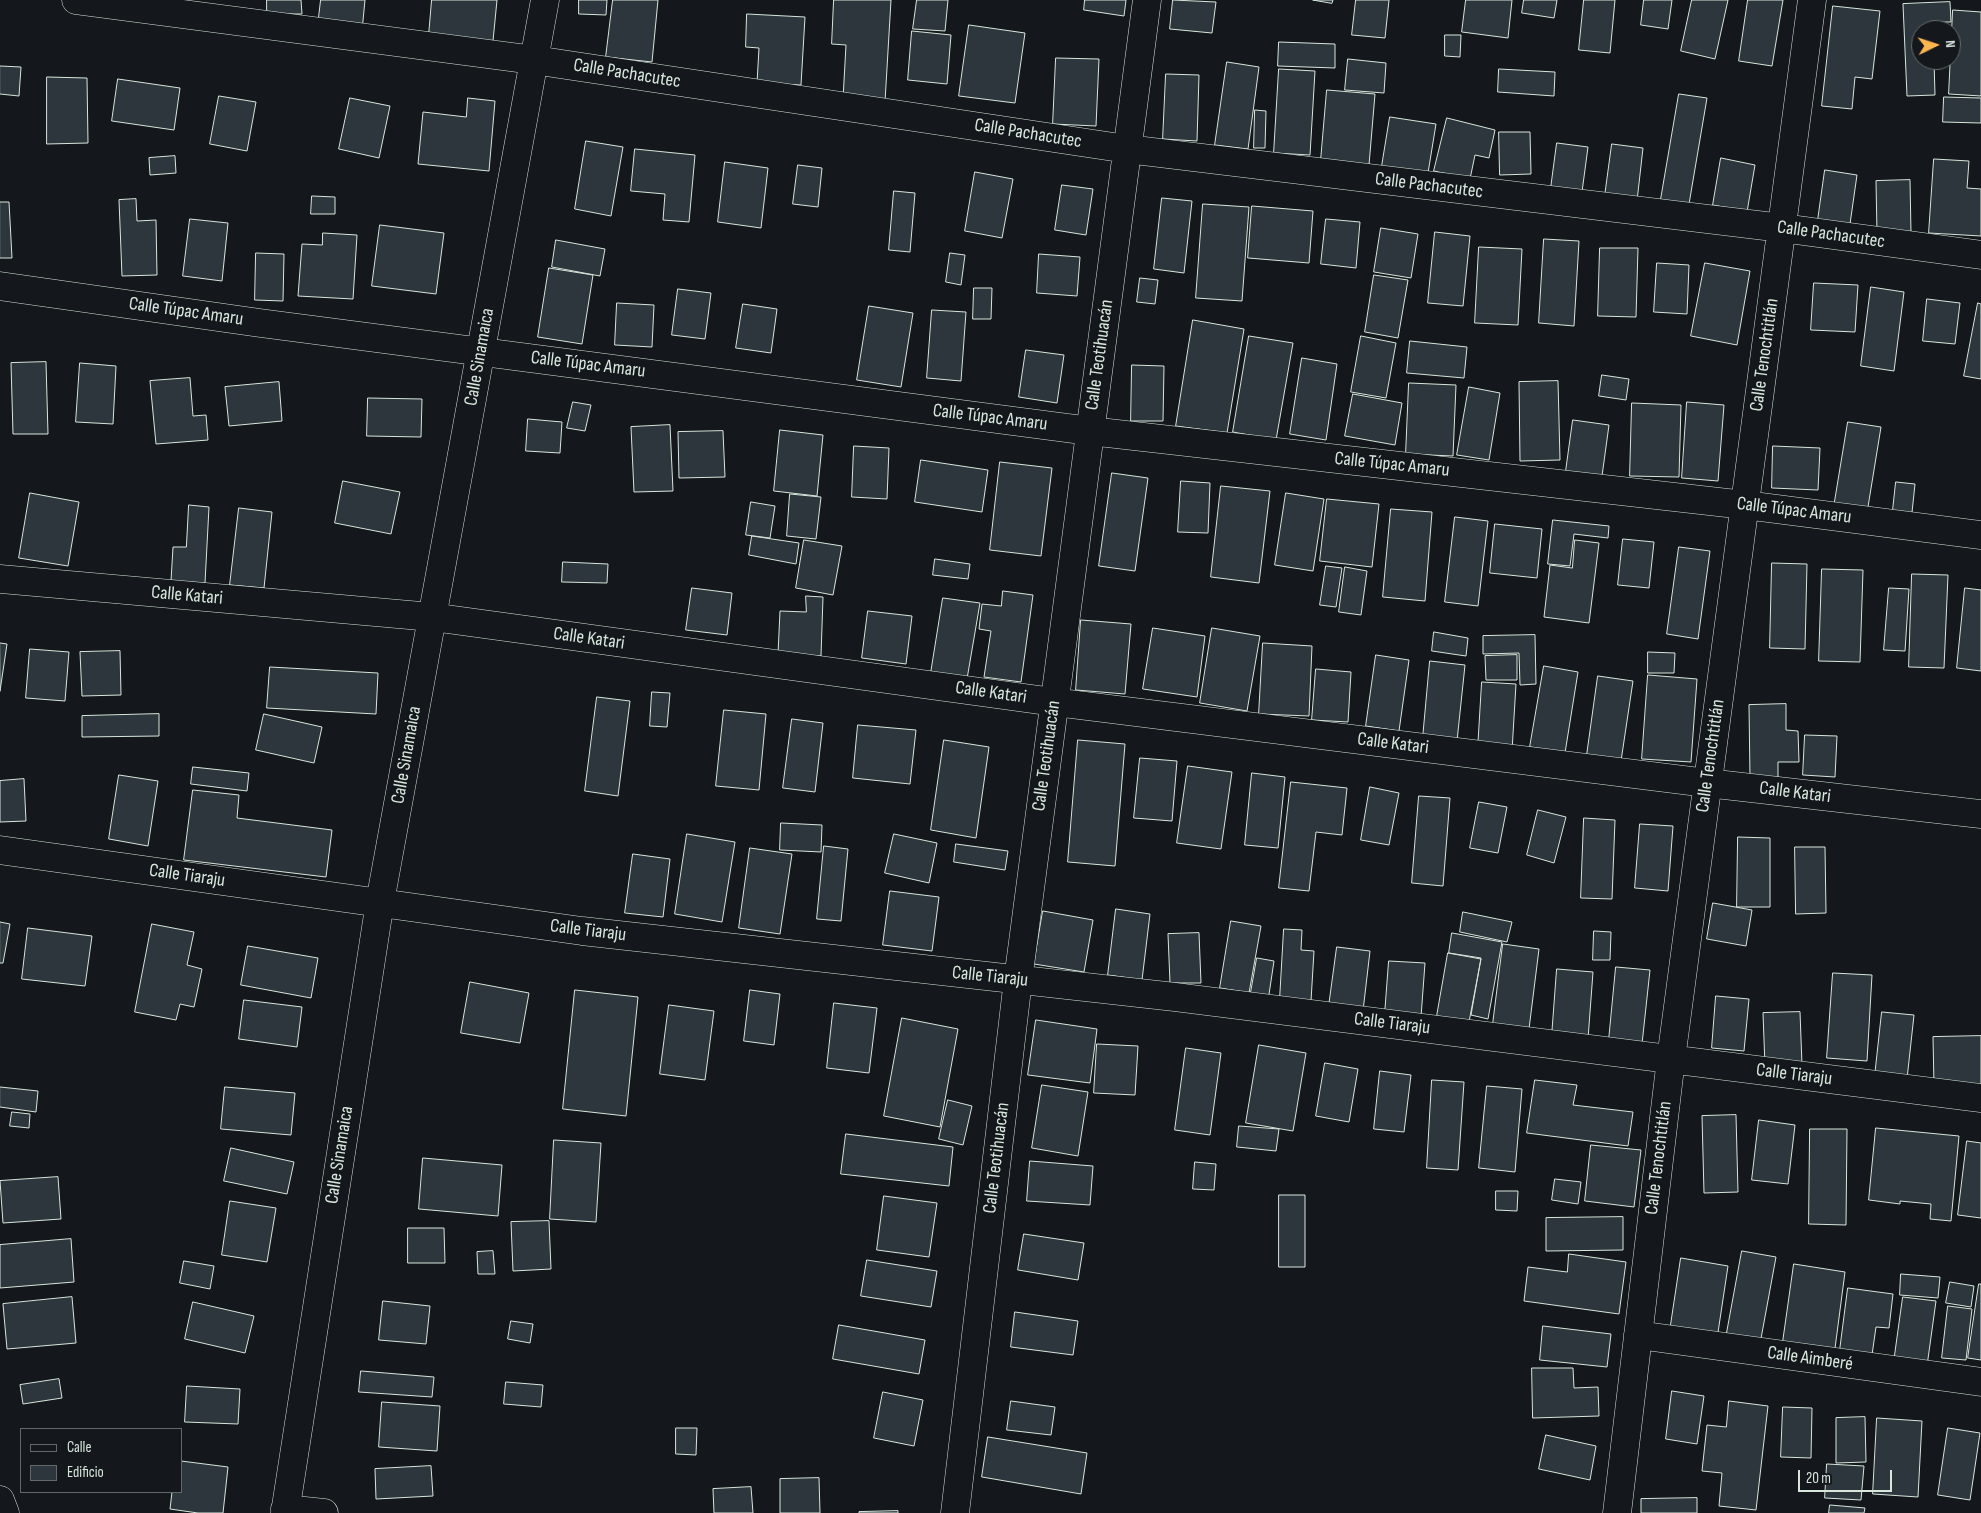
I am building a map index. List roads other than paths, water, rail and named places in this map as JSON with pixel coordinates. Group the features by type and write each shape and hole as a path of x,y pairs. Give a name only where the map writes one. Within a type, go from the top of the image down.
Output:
{"street":[{"name":"Calle Pachacutec","path":"76,0 534,60 1127,149 1782,228 1981,255"},
{"name":"Calle Sinamaica","path":"285,1511 380,902 545,0"},
{"name":"Calle Teotihuacán","path":"955,1513 1018,980 1147,0"},
{"name":"Calle Tenochtitlán","path":"1617,1513 1671,1059 1812,0"},
{"name":"Calle Túpac Amaru","path":"0,286 481,352 1090,431 1745,505 1981,535"},
{"name":"Calle Katari","path":"0,579 432,617 1054,702 1708,783 1981,814"},
{"name":"Calle Tiaraju","path":"0,850 582,931 1018,980 1981,1098"},
{"name":"Calle Aimberé","path":"1638,1335 1981,1382"},
{"path":"0,1500 5,1513"},
{"path":"285,1511 324,1513"}]}
